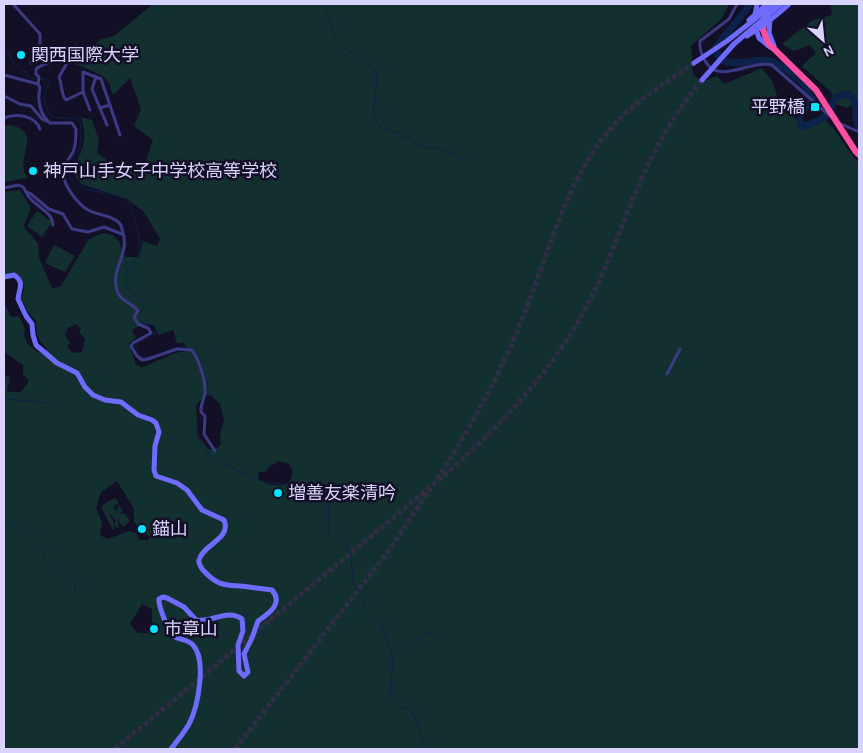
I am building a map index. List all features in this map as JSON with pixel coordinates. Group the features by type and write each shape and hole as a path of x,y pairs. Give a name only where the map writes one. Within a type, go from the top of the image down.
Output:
{"highway":[{"path":"767,4 763,30 765,39 776,53 806,80 827,106 859,155"}],"street":[{"path":"13,4 40,34 40,46 44,53 35,58 31,63"},
{"path":"738,4 729,19 700,40 700,50 707,65 712,70 718,72 762,64 772,65 838,122 859,132"},
{"path":"757,4 755,23 757,34 776,53"},
{"path":"737,33 767,4"},
{"path":"694,63 774,4"},
{"path":"774,4 769,24 772,42 777,50 806,80"},
{"path":"702,80 734,44 782,4"},
{"path":"734,44 758,29 789,4"},
{"path":"47,121 38,98 40,88 36,72 39,67 53,62 66,62 66,66 59,77 62,82 64,98 66,100 83,92"},
{"path":"90,110 83,92 83,72 101,79 120,135"},
{"path":"4,75 38,80"},
{"path":"96,77 92,88 107,125"},
{"path":"4,96 20,104 31,106 42,119 50,123 72,123 75,125 74,150 63,168 63,175 71,194 90,212 117,221 122,228 124,249 115,278 118,292 125,301 138,311 134,317 138,324 148,328 151,333 131,346 142,360 177,349 192,350 204,382 205,392 201,401 204,434 215,451"},
{"path":"100,108 110,104"},
{"path":"4,118 28,117 38,125 40,130"},
{"path":"4,188 23,187 28,198 48,214 53,225"},
{"path":"26,192 49,209 63,214 72,229 88,232 104,227 122,234"},
{"path":"4,277 14,275 20,280 21,288 18,299 32,324 36,345 57,363 77,373 85,387 93,395 105,400 121,402 138,415 152,420 159,432 155,446 154,470 156,476 177,483 187,490 202,510 224,520 226,527 223,533 205,551 200,559 202,569 214,580 224,585 272,590 275,593 272,611 258,621 244,654 248,672 244,676 239,671 238,645 243,631 242,619 232,614 201,621 193,618 184,607 164,597 159,599 159,605 172,635 193,645 197,651 200,666 200,680 192,719 171,749"},
{"path":"667,374 680,349"}],"green space":[{"path":"153,4 729,4 721,19 691,46 693,74 701,82 717,76 724,84 762,68 773,82 777,96 800,124 821,116 833,128 859,162 859,749 4,749 4,375 10,377 7,392 21,392 29,381 23,374 23,365 4,352 4,303 11,317 19,316 25,329 24,334 27,343 38,352 47,355 46,348 37,334 36,321 28,312 21,298 24,289 23,283 13,272 4,275 4,192 20,190 31,208 24,225 38,243 39,257 52,289 61,286 89,239 103,233 113,235 119,242 125,257 139,257 143,241 157,246 160,239 144,212 127,199 81,184 72,172 84,140 81,117 92,120 99,139 97,153 114,165 145,163 153,140 134,126 141,109 130,78 113,95 107,80 103,77 57,57 75,43 82,47 92,46 102,39 114,36","holes":["76,324 81,329 79,332 85,339 82,352 73,353 67,347 70,343 65,335 68,328","143,324 153,325 159,335 173,330 177,343 184,343 188,351 175,353 143,367 136,365 129,343 136,338 132,330","211,395 220,404 224,421 220,433 221,444 216,449 208,449 198,436 196,406 204,396","279,461 289,464 293,472 289,483 274,485 266,484 259,480 258,472 265,472 271,465","117,481 134,509 134,522 143,534 150,536 148,540 140,540 136,533 130,531 107,539 100,535 102,522 96,508 101,492","142,604 152,609 152,628 147,633 138,633 130,624"]},
{"path":"830,4 859,4 859,100 847,108 836,104 831,92 802,66 816,53 810,45 794,51 782,44 813,20 832,15"},
{"path":"10,125 26,134 27,140 23,163 24,171 28,178 4,182 4,126"},
{"path":"37,211 52,222 42,237 27,226"},
{"path":"54,245 75,256 65,272 45,263"},
{"path":"115,497 118,506 116,504 113,507 117,511 119,505 123,511 119,513 126,514 130,521 123,527 117,518 119,528 115,527 115,520 109,513 114,523 114,532 102,509 103,505"}],"waterway":[{"path":"324,4 334,34 344,48 369,64 376,74 377,82 373,115 381,128 400,134 421,146 441,149 464,159"},
{"path":"749,4 715,48 719,56 724,61 731,63 770,61 796,77 813,99 800,116 800,123 803,127 826,116 838,96 849,94 854,102 859,128"},
{"path":"4,45 14,64 25,71 29,78 47,79 49,83 44,100 51,117 76,119 81,124 80,147 67,170 72,180 78,186 115,195 124,199 131,206 139,234 140,249 139,254 128,270 125,280 127,288 145,304 139,318 141,321 145,324 157,326 159,329 159,331 135,346 141,357 153,356"},
{"path":"164,352 185,346 194,350 206,378 207,393"},
{"path":"4,399 50,403"},
{"path":"203,404 202,415 195,426 200,443 210,455 265,482 308,485 322,493 329,510 329,533 350,550 353,581 369,614"},
{"path":"4,522 43,549 44,559 75,582 75,591"},
{"path":"371,615 378,619 391,649 393,660 390,693 398,705 411,711 419,725 420,737 427,749"},
{"path":"392,653 419,637 437,631"},
{"path":"407,708 409,704 418,699"}],"tunnel":[{"path":"437,479 474,419 506,357 561,216 583,169 613,126 631,108 694,63"},
{"path":"115,749 440,479 463,459 525,395 562,348 578,322 599,282 654,153 676,115 702,80"},
{"path":"235,749 390,549 431,488"}],"place":[{"name":"関西国際大学","path":"21,55"},
{"name":"平野橋","path":"815,107"},
{"name":"神戸山手女子中学校高等学校","path":"33,171"},
{"name":"増善友楽清吟","path":"278,493"},
{"name":"錨山","path":"142,529"},
{"name":"市章山","path":"154,629"}]}
